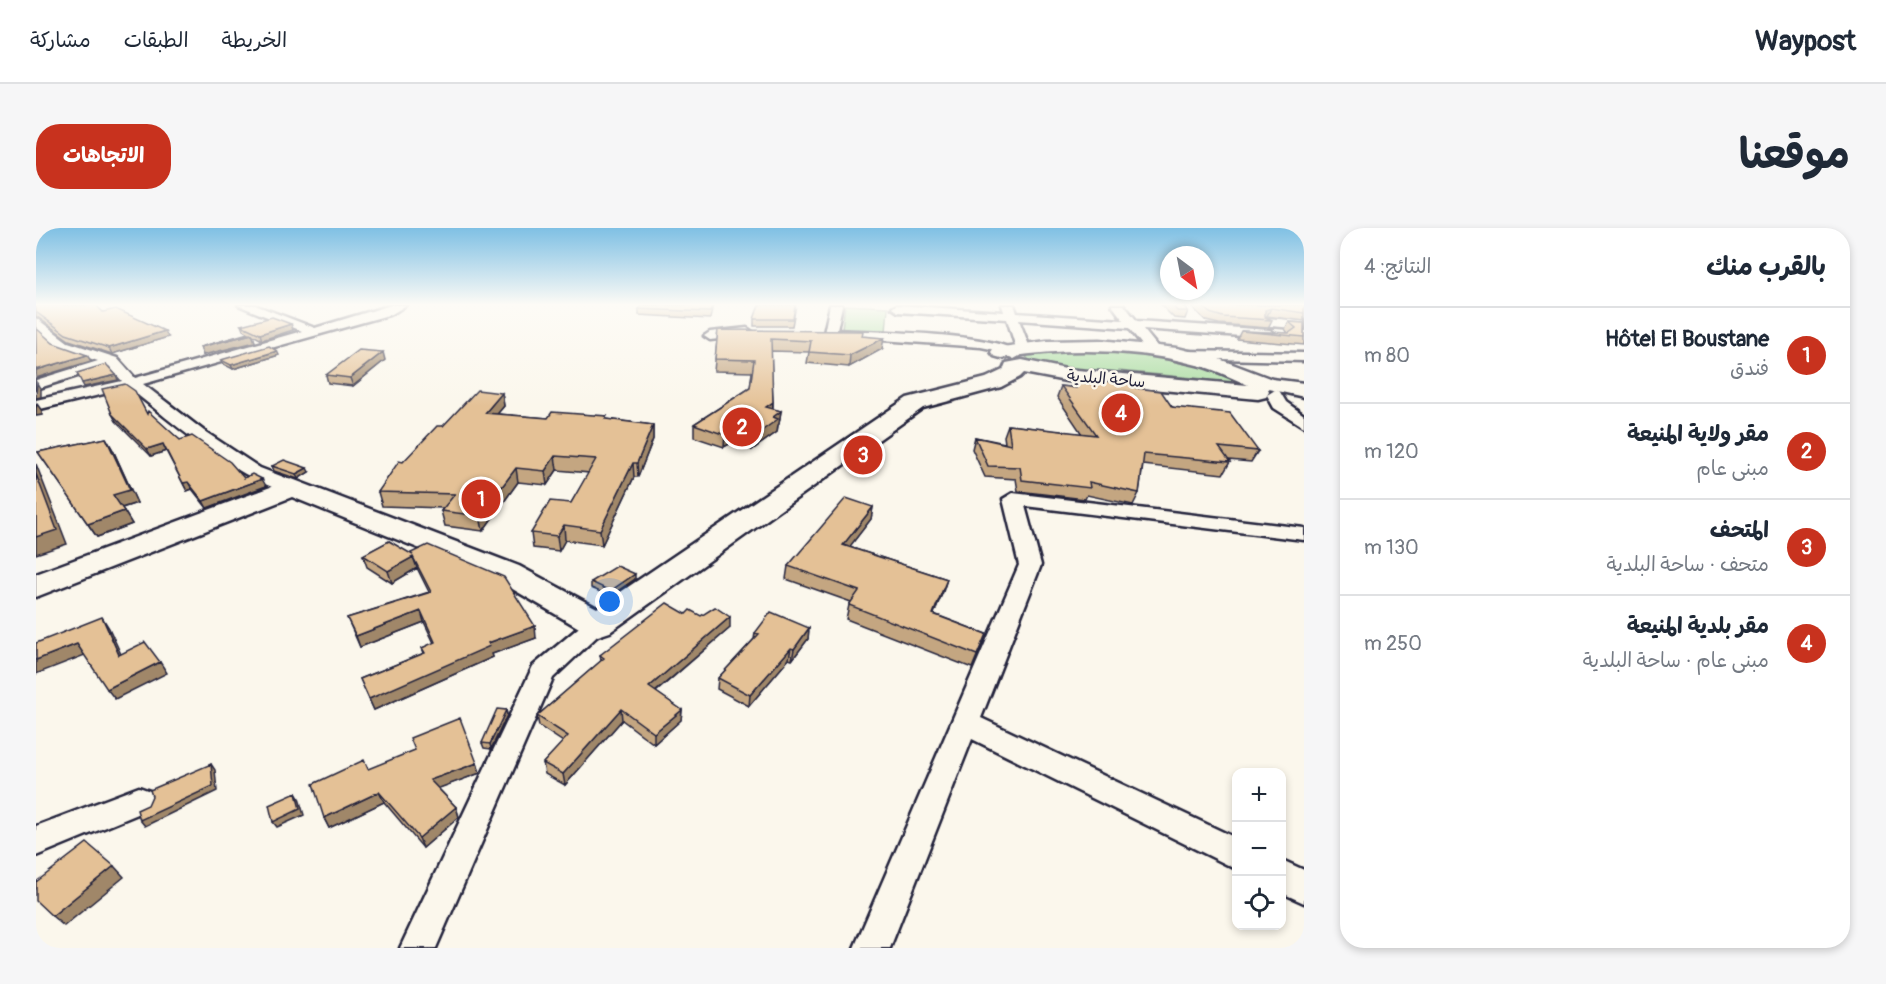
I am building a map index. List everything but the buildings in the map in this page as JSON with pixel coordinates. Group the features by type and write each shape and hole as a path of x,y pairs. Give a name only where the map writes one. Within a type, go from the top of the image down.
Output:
{"street":[{"path":"55,339 63,345 112,361 132,383 198,435 254,472 508,573 597,624"},
{"path":"36,405 132,383 291,339"},
{"path":"418,948 542,673 597,624 915,403 941,393 1007,377 1013,373 1007,357 1008,339"},
{"path":"1144,339 1154,351"},
{"path":"1213,339 1228,354"},
{"path":"1253,339 1296,346"},
{"path":"924,340 1007,357"},
{"path":"924,340 981,343 1007,357"},
{"name":"ساحة البلدية","path":"1007,357 1042,346 1154,351 1183,355 1272,390"},
{"path":"1183,355 1228,354 1296,346"},
{"name":"ساحة البلدية","path":"1007,357 1066,375 1272,390"},
{"path":"36,385 112,361"},
{"path":"1272,390 1304,390"},
{"path":"1272,390 1304,397"},
{"path":"1272,390 1280,405 1304,422"},
{"path":"36,586 292,487"},
{"path":"872,948 1030,565 1013,499 1304,534"},
{"path":"965,723 1232,852"},
{"path":"36,841 139,800"},
{"path":"1286,878 1304,886"}],"green space":[{"path":"1038,348 1115,351 1174,358 1201,364 1224,374 1241,386 1207,383 1204,379 1119,371 1118,375 1067,372 1040,366 1030,361 1024,354"}],"place":[{"name":"مقر بلدية المنيعة","path":"1121,413"},
{"name":"مقر ولاية المنيعة","path":"742,427"},
{"name":"المتحف","path":"863,455"},
{"name":"Hôtel El Boustane","path":"481,499"}]}
